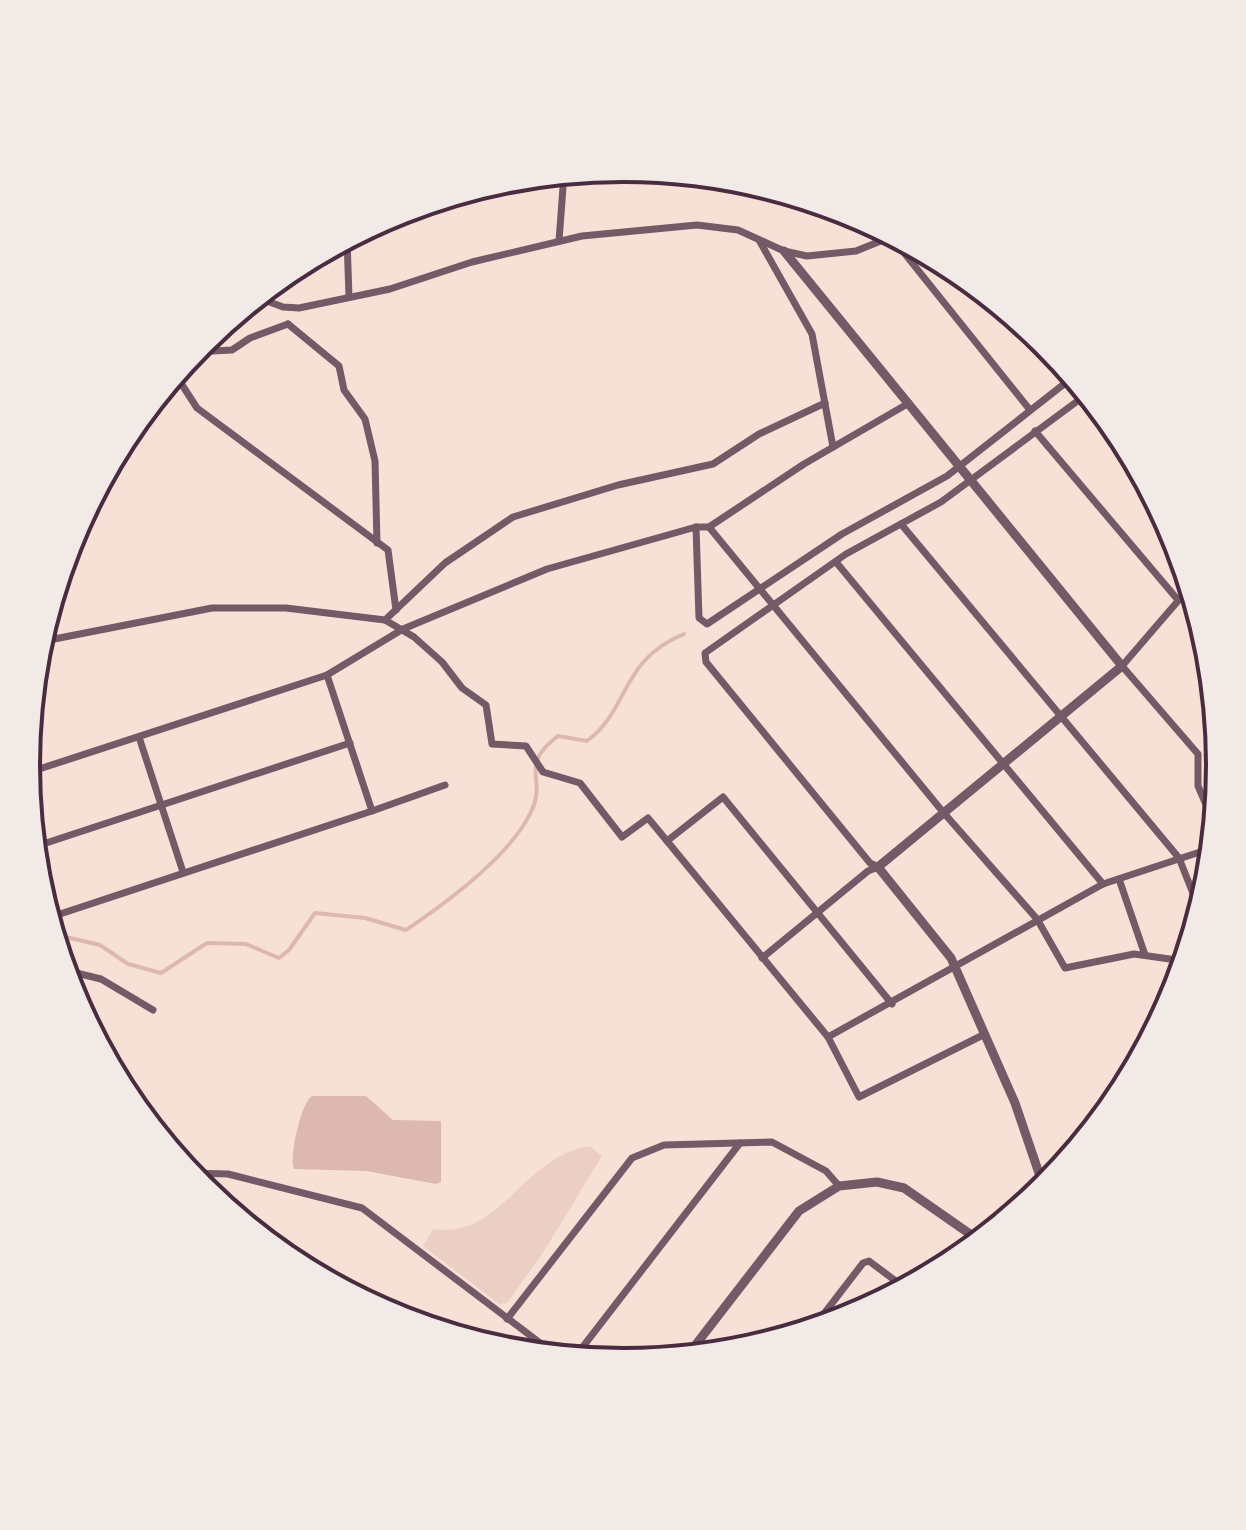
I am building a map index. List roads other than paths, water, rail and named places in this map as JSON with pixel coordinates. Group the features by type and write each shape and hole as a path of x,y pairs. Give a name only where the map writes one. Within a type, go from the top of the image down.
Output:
{"street":[{"path":"559,241 563,185"},
{"path":"269,301 294,309 390,289 472,262 559,241 697,225 715,225 757,238 784,251 807,256 856,251 878,241"},
{"path":"757,238 806,319 817,352 833,447"},
{"path":"784,251 1122,666 1198,754 1198,786 1205,802"},
{"path":"347,252 349,297"},
{"path":"908,257 1030,410"},
{"path":"213,351 232,350 250,338 288,324 294,309"},
{"path":"288,324 339,366 344,390 365,419 375,461 377,543"},
{"path":"696,527 699,618 707,624 842,534 923,491 960,466 1064,384"},
{"path":"182,385 197,408 388,550 396,610"},
{"path":"1039,1173 1015,1103 956,969 878,867 870,863 706,662 705,653 836,562 972,480 1078,401"},
{"path":"385,620 468,544 513,517 618,485 713,464 759,434 825,403"},
{"path":"40,769 327,675 403,629 547,569 696,527 709,527 833,447 909,403"},
{"path":"1035,431 1178,600"},
{"path":"901,524 1179,858 1192,891"},
{"path":"709,527 943,812 1037,919 1065,968 1134,954 1172,959"},
{"path":"836,562 1103,884"},
{"path":"762,958 1122,666 1181,597"},
{"path":"54,639 212,608 278,607 385,620 403,629 442,662 462,688 486,705 492,744 526,746 543,772 580,783 622,837 648,818 828,1037 859,1097 985,1034"},
{"path":"327,675 372,811"},
{"path":"139,737 183,872"},
{"path":"45,843 350,743"},
{"path":"60,914 445,785"},
{"path":"667,841 723,797 892,1004"},
{"path":"828,1037 956,969 1037,919 1103,884 1199,852"},
{"path":"1119,879 1145,955"},
{"path":"79,974 101,979 153,1010"},
{"path":"507,1319 632,1158 664,1145 772,1142 826,1171 839,1186"},
{"path":"583,1347 740,1143"},
{"path":"208,1173 228,1174 353,1203 538,1342"},
{"path":"697,1343 791,1220 808,1203 839,1186 877,1182 904,1188 929,1202 970,1234"},
{"path":"826,1311 863,1263 869,1261 895,1280"}],"waterway":[{"path":"66,937 100,945 128,964 161,973 207,943 246,944 279,958 289,950 315,913 365,918 406,930 476,877 521,829 535,800 536,765 546,747 558,736 587,741 601,728 648,657 684,634"}]}
